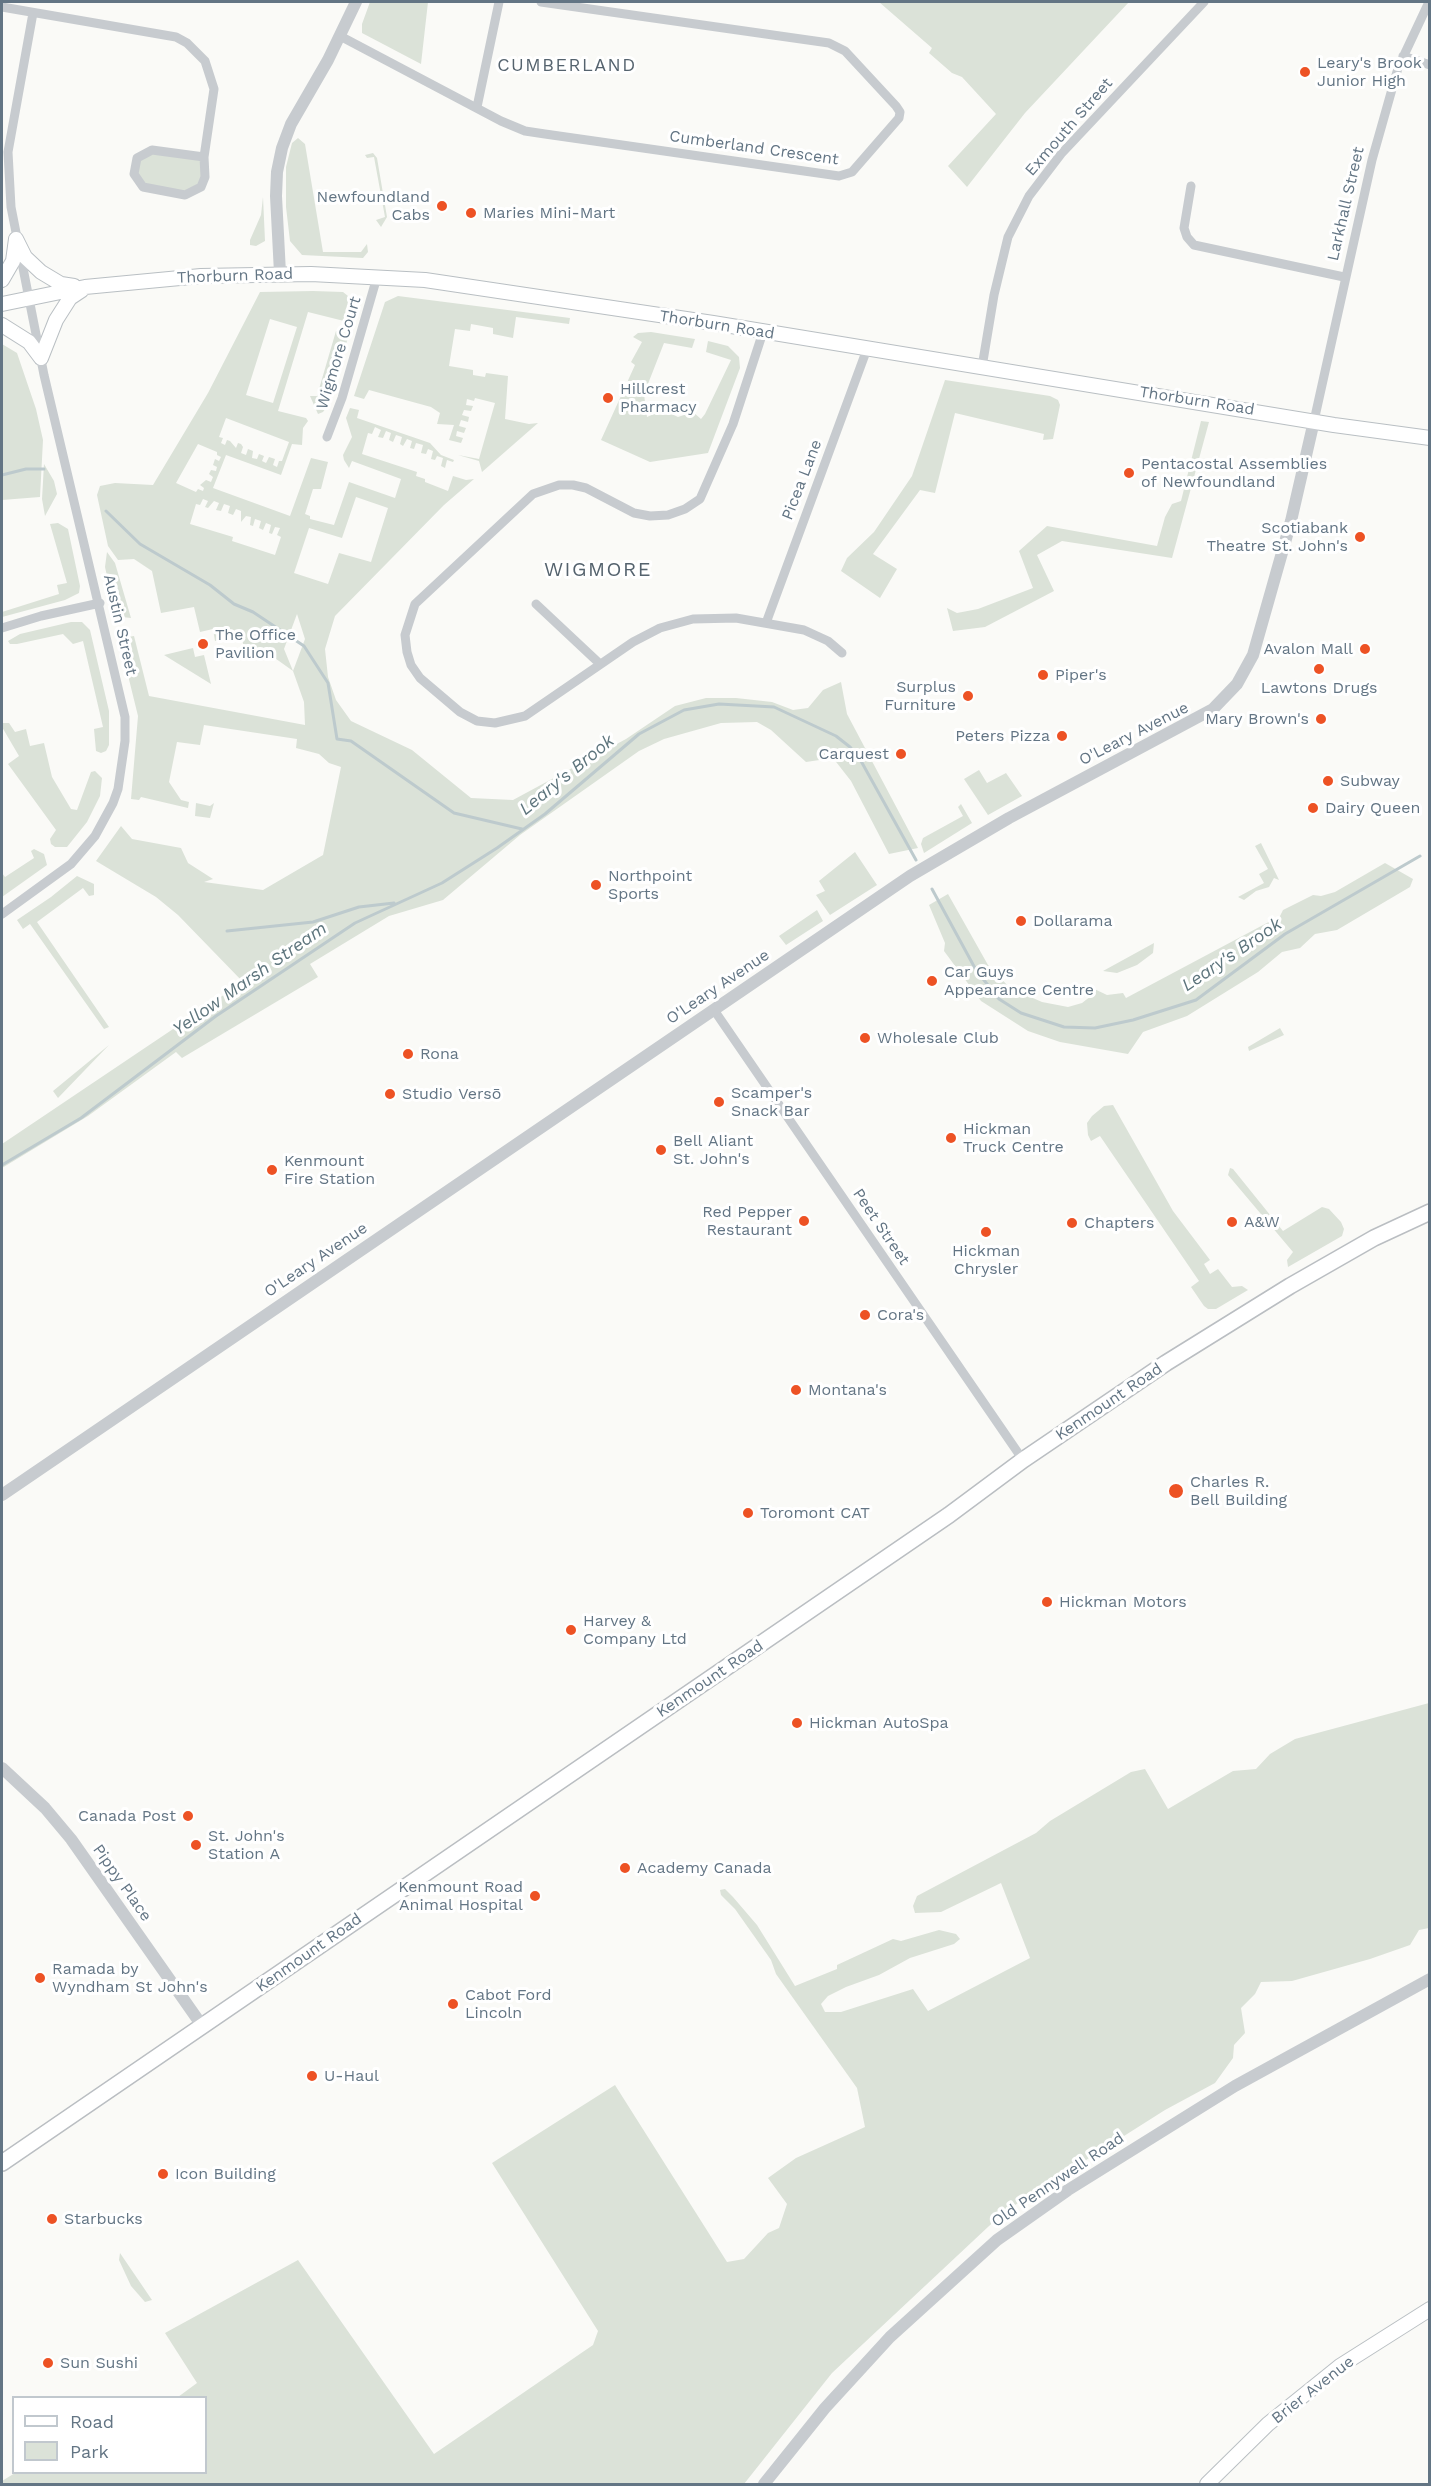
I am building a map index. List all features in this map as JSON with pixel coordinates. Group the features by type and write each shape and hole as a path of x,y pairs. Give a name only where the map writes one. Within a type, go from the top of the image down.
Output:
{"main road":[{"path":"2,280 13,261 16,239"},
{"path":"16,239 25,257 41,272 61,284 85,288"},
{"name":"Thorburn Road","path":"2,304 85,288 174,277 280,273 377,277 505,291 1430,438"},
{"path":"41,358 59,315 70,298 85,288"},
{"path":"2,325 29,342 41,358"},
{"name":"Kenmount Road","path":"2,2163 949,1515 1023,1460 1238,1317 1374,1238 1430,1212"},
{"name":"Brier Avenue","path":"1207,2484 1268,2424 1340,2366 1430,2309"}],"street":[{"path":"280,273 276,196 277,172 282,148 291,124 340,36 356,2"},
{"path":"477,107 498,2"},
{"name":"Cumberland Crescent","path":"340,36 512,126 545,134 839,176 852,171 899,118 900,112 896,106 845,51 829,43 541,2"},
{"name":"Exmouth Street","path":"982,367 994,296 1008,237 1029,196 1060,154 1204,2"},
{"name":"Larkhall Street","path":"1314,421 1344,277 1372,160 1404,56 1430,2"},
{"path":"2,7 176,38 197,51 211,74 214,89 201,187 185,195 143,187 134,174 137,158 152,150 204,157"},
{"name":"Austin Street","path":"2,914 50,881 83,853 113,803 123,766 125,717 27,298 16,239 5,152 33,13"},
{"path":"1404,56 1430,65"},
{"path":"1191,186 1184,228 1187,237 1194,245 1204,250 1344,277"},
{"name":"Wigmore Court","path":"327,437 345,388 377,277"},
{"path":"763,332 733,424 700,500 668,515 650,516 634,513 585,488 573,485 547,487 533,494 415,604 405,635 411,665 420,678 460,712 477,721 495,723 525,716 633,642 660,628 682,622 726,617 766,622 812,633 828,641 842,653"},
{"name":"Picea Lane","path":"766,622 867,349"},
{"name":"O'Leary Avenue","path":"2,1495 910,876 1009,818 1204,716 1229,693 1243,676 1257,644 1314,421"},
{"path":"2,628 41,616 100,603"},
{"path":"536,604 600,664"},
{"name":"Peet Street","path":"714,1010 1023,1460"},
{"name":"Pippy Place","path":"2,1768 45,1808 71,1839 203,2027"},
{"name":"Old Pennywell Road","path":"765,2484 825,2408 890,2337 997,2240 1068,2190 1235,2086 1430,1979"}],"green space":[{"path":"370,2 428,2 421,64 362,33 362,24"},
{"path":"879,2 1129,2 1025,113 967,187 948,166 996,114 962,77 952,73 929,53 932,48"},
{"path":"298,138 305,144 323,252 361,252 367,244 368,252 363,258 302,255 290,241 286,207 286,167 292,143"},
{"path":"145,152 204,157 205,167 194,193 138,182 137,158"},
{"path":"373,153 377,158 387,217 381,227 376,220 385,217 374,157 367,158 365,155"},
{"path":"263,197 265,241 256,246 250,245 261,215"},
{"path":"260,292 343,292 353,300 356,309 352,323 308,312 278,411 306,418 308,421 303,428 302,445 292,444 281,475 226,455 213,488 290,516 311,458 328,462 321,489 313,489 305,514 310,516 310,519 334,525 349,482 395,498 401,479 352,461 349,468 344,460 343,455 352,437 346,418 350,408 359,410 357,418 430,443 441,455 454,460 453,462 447,460 445,468 441,466 443,458 437,456 435,460 431,459 433,451 428,449 426,454 421,453 423,445 416,443 414,449 410,448 412,441 407,439 403,446 400,444 402,437 396,435 393,442 389,440 391,433 386,431 383,438 378,437 381,430 375,427 372,434 368,433 362,454 417,472 416,476 425,479 425,482 448,491 453,476 466,480 474,479 444,505 335,616 325,649 328,677 336,700 351,721 412,750 471,798 513,800 626,739 675,706 706,698 736,698 772,702 793,710 808,708 823,690 841,682 847,714 918,848 889,854 851,781 833,758 806,762 771,730 757,722 721,723 664,739 639,751 520,835 443,900 389,916 310,964 318,977 182,1058 176,1052 88,1116 2,1168 2,1144 243,982 178,915 156,897 96,861 121,826 132,839 181,848 188,863 213,879 204,882 263,890 323,855 341,767 329,763 319,754 296,748 297,739 204,725 200,745 177,742 169,782 181,800 189,802 188,808 141,797 139,800 131,799 138,716 123,655 122,641 128,637 134,636 149,696 305,725 304,702 293,671 272,656 250,652 250,656 246,656 241,635 215,641 213,629 200,632 194,607 161,613 152,571 134,559 118,560 108,546 97,495 100,486 115,483 153,485 208,393","holes":["270,319 297,327 273,403 246,395","226,418 289,442 282,461 279,461 277,467 273,465 275,459 269,457 266,463 262,461 264,456 259,454 257,459 252,458 253,451 248,449 246,455 241,453 243,447 241,444 238,443 236,448 227,440 225,445 221,443 223,438 219,437","198,444 217,452 217,455 221,457 219,461 215,459 213,465 217,467 216,471 211,470 209,474 213,477 211,482 206,480 200,485 204,488 203,491 198,489 196,492 176,483","356,497 388,508 371,562 339,553 328,584 294,573 309,528 342,538","203,499 208,501 205,507 208,508 214,501 219,503 216,510 221,511 224,504 230,506 228,513 233,515 236,509 241,511 241,522 246,516 251,517 250,525 253,526 255,519 261,521 259,528 263,530 266,523 271,525 269,533 272,534 275,527 280,528 277,535 281,537 275,555 232,541 233,537 190,524 196,504 200,505","297,614 305,639 293,671 284,649"]},
{"path":"398,296 570,318 569,324 516,317 513,338 493,334 493,328 471,324 470,331 455,329 449,366 473,370 473,375 485,377 486,373 508,376 505,419 529,424 538,423 482,472 479,461 458,455 479,459 495,403 475,398 474,401 467,399 466,405 473,406 471,411 464,410 462,415 469,417 468,422 461,420 459,426 466,428 464,433 457,431 456,436 463,438 461,443 449,440 454,425 437,424 440,413 431,407 369,390 364,399 354,396 385,302"},
{"path":"336,331 349,334 328,405 323,412 318,414 310,396 317,396"},
{"path":"651,332 695,339 692,348 664,343 644,394 647,417 663,410 678,417 693,412 701,419 731,360 706,352 708,341 728,346 739,357 740,368 708,453 650,462 601,440 635,365 631,362 642,342 633,337 638,333"},
{"path":"2,344 17,353 36,409 43,440 40,497 2,500"},
{"path":"945,380 1050,396 1058,400 1060,405 1053,439 1043,440 1044,434 955,413 935,493 920,490 873,554 897,569 880,598 841,571 847,558 874,532 912,476"},
{"path":"1201,421 1209,422 1172,558 1062,541 1037,555 1054,591 985,627 953,631 947,608 957,613 978,609 1033,588 1019,551 1047,526 1157,546 1165,517 1172,504 1181,501"},
{"path":"44,464 54,481 57,494 45,516 42,499"},
{"path":"58,523 68,529 80,586 79,593 65,600 2,617 2,612 59,594 57,585 67,583 50,524"},
{"path":"107,552 115,563 131,618 122,617 115,612 105,567"},
{"path":"71,622 82,622 90,630 109,711 109,745 106,751 101,753 96,751 94,729 103,727 83,641 73,644 63,634 17,644 10,644 8,641 20,634"},
{"path":"193,648 195,657 204,655 211,684 164,655"},
{"path":"2,723 9,723 15,732 26,729 30,746 44,743 52,777 71,809 77,810 91,772 95,771 102,778 100,796 87,822 67,847 55,847 51,844 50,839 56,830 8,764 19,756 2,727"},
{"path":"979,770 987,783 1006,773 1022,796 988,815 964,779"},
{"path":"196,803 210,806 214,803 210,818 195,816"},
{"path":"961,804 972,823 924,853 921,844 923,838 963,816 958,807"},
{"path":"1261,843 1279,880 1274,878 1269,887 1256,891 1244,900 1238,897 1264,883 1259,874 1268,869 1255,846"},
{"path":"34,849 44,854 47,865 2,897 2,873 5,877 34,858 31,851"},
{"path":"855,852 877,885 830,915 816,895 825,891 819,881"},
{"path":"1385,863 1413,879 1410,887 1337,930 1315,934 1300,948 1282,952 1258,972 1187,1016 1143,1032 1128,1054 1060,1042 1028,1031 981,1001 944,951 945,943 929,905 948,894 988,965 1010,988 1042,1002 1068,1007 1082,1003 1091,996 1086,985 1107,995 1123,993 1126,998 1280,916 1283,910 1313,895 1321,896 1335,892"},
{"path":"77,876 94,884 94,895 89,896 83,888 37,922 109,1027 104,1029 30,924 23,929 17,920"},
{"path":"817,910 823,921 786,945 779,936"},
{"path":"1154,943 1153,953 1137,965 1117,973 1103,971"},
{"path":"1280,1028 1284,1035 1249,1051 1248,1047"},
{"path":"109,1045 58,1098 53,1091"},
{"path":"1113,1105 1173,1211 1210,1260 1204,1264 1210,1274 1218,1269 1232,1287 1242,1286 1248,1290 1216,1309 1208,1309 1204,1306 1191,1287 1199,1281 1100,1136 1091,1141 1088,1135 1087,1123 1092,1116 1104,1106"},
{"path":"1230,1168 1283,1231 1322,1207 1329,1209 1341,1222 1344,1229 1342,1236 1288,1267 1287,1260 1293,1252 1228,1175"},
{"path":"1429,1703 1429,1928 1419,1930 1410,1945 1370,1959 1292,1981 1261,1982 1255,1994 1241,2008 1245,2033 1234,2045 1233,2058 1215,2083 1165,2110 1004,2212 832,2373 744,2484 2,2484 2,2481 13,2474 207,2474 207,2396 179,2396 197,2383 165,2333 298,2260 434,2454 593,2345 598,2331 492,2163 615,2085 727,2262 744,2259 768,2233 779,2228 787,2204 768,2178 796,2158 865,2127 857,2088 776,1974 771,1960 735,1909 721,1895 720,1890 725,1889 757,1925 795,1986 837,1969 837,1965 893,1939 901,1941 939,1930 956,1934 960,1939 954,1944 910,1958 879,1975 828,1996 821,2004 825,2012 841,2012 913,1989 928,2011 1030,1958 1001,1883 941,1912 915,1913 913,1906 917,1896 1036,1833 1050,1821 1131,1772 1145,1769 1168,1809 1233,1771 1256,1769 1270,1754 1295,1739"},
{"path":"120,2253 152,2300 145,2302 131,2286 119,2260"}],"waterway":[{"name":"Leary's Brook","path":"2,475 26,469 44,469"},
{"name":"Leary's Brook","path":"106,511 140,544 210,585 234,604 253,612 304,646 328,683 337,739 351,741 454,813 522,829"},
{"name":"Yellow Marsh Stream","path":"2,1165 81,1118 216,1016 355,923 442,883 497,848 545,814 639,734 684,710 719,704 774,707 836,736 850,747 861,761 916,860"},
{"name":"Leary's Brook","path":"932,889 976,970 999,999 1021,1013 1064,1027 1095,1028 1133,1020 1196,1000 1285,934 1420,856"},
{"path":"227,931 313,922 359,907 394,903"}],"place":[{"name":"Leary's Brook Junior High","path":"1305,72"},
{"name":"Newfoundland Cabs","path":"442,206"},
{"name":"Maries Mini-Mart","path":"471,213"},
{"name":"Hillcrest Pharmacy","path":"608,398"},
{"name":"Pentacostal Assemblies of Newfoundland","path":"1129,473"},
{"name":"Scotiabank Theatre St. John's","path":"1360,537"},
{"name":"The Office Pavilion","path":"203,644"},
{"name":"Avalon Mall","path":"1365,649"},
{"name":"Lawtons Drugs","path":"1319,669"},
{"name":"Piper's","path":"1043,675"},
{"name":"Surplus Furniture","path":"968,696"},
{"name":"Mary Brown's","path":"1321,719"},
{"name":"Peters Pizza","path":"1062,736"},
{"name":"Carquest","path":"901,754"},
{"name":"Subway","path":"1328,781"},
{"name":"Dairy Queen","path":"1313,808"},
{"name":"Northpoint Sports","path":"596,885"},
{"name":"Dollarama","path":"1021,921"},
{"name":"Car Guys Appearance Centre","path":"932,981"},
{"name":"Wholesale Club","path":"865,1038"},
{"name":"Rona","path":"408,1054"},
{"name":"Studio Versō","path":"390,1094"},
{"name":"Scamper's Snack Bar","path":"719,1102"},
{"name":"Hickman Truck Centre","path":"951,1138"},
{"name":"Bell Aliant St. John's","path":"661,1150"},
{"name":"Kenmount Fire Station","path":"272,1170"},
{"name":"Red Pepper Restaurant","path":"804,1221"},
{"name":"A&W","path":"1232,1222"},
{"name":"Chapters","path":"1072,1223"},
{"name":"Hickman Chrysler","path":"986,1232"},
{"name":"Cora's","path":"865,1315"},
{"name":"Montana's","path":"796,1390"},
{"name":"Charles R. Bell Building","path":"1176,1491"},
{"name":"Toromont CAT","path":"748,1513"},
{"name":"Hickman Motors","path":"1047,1602"},
{"name":"Harvey & Company Ltd","path":"571,1630"},
{"name":"Hickman AutoSpa","path":"797,1723"},
{"name":"Canada Post","path":"188,1816"},
{"name":"St. John's Station A","path":"196,1845"},
{"name":"Academy Canada","path":"625,1868"},
{"name":"Kenmount Road Animal Hospital","path":"535,1896"},
{"name":"Ramada by Wyndham St John's","path":"40,1978"},
{"name":"Cabot Ford Lincoln","path":"453,2004"},
{"name":"U-Haul","path":"312,2076"},
{"name":"Icon Building","path":"163,2174"},
{"name":"Starbucks","path":"52,2219"},
{"name":"Sun Sushi","path":"48,2363"}],"district":[{"name":"CUMBERLAND","path":"567,66"},
{"name":"WIGMORE","path":"598,570"}]}
